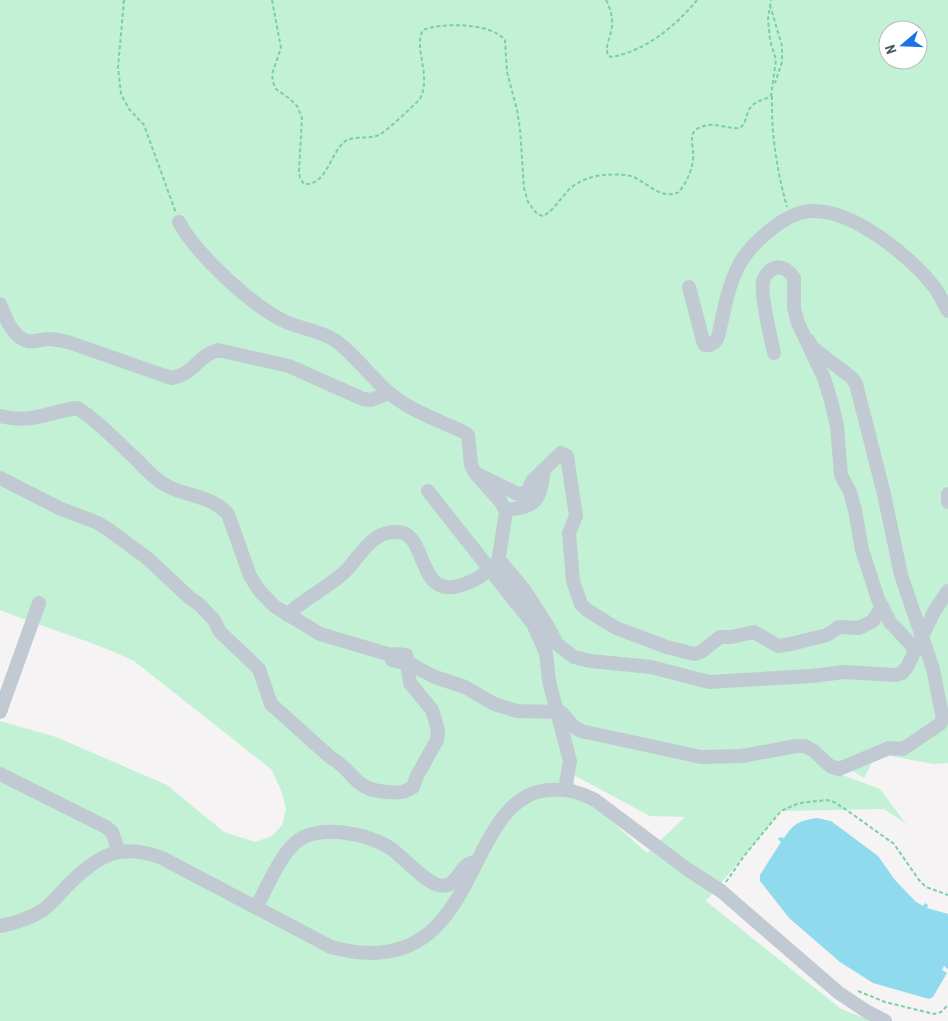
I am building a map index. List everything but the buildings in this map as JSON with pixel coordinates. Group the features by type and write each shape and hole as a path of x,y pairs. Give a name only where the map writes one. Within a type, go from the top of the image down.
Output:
{"street":[{"path":"689,287 703,341 709,345 715,342 718,337 729,288 740,263 760,239 778,224 790,217 813,211 832,213 875,233 898,250 936,290 948,312"},
{"path":"179,222 194,244 251,299 286,322 330,337 338,342 348,350 388,393 423,414 464,432 468,436 470,440 471,465 475,473 501,502 505,510 494,565"},
{"path":"774,353 762,284 770,270 777,267 784,268 794,278 794,308 798,323 824,378 831,401 837,426 841,475 850,492 862,550 882,606 890,622 918,643"},
{"path":"0,304 6,319 16,333 24,340 31,342 51,339 68,342 171,378 187,373 210,352 218,350 288,366 363,399 371,400 388,393"},
{"path":"0,416 17,420 31,419 78,408 92,417 150,474 165,485 184,494 206,498 221,506 228,514 250,576 258,590 274,606 320,634 391,655 392,660 396,662 407,663 435,678 465,687 494,704 517,711 561,712 573,726 581,731 701,757 742,756 796,746 806,746 830,766 839,769 890,748 903,749 940,724 943,718 933,669 918,643 884,494 856,384 852,378 813,348 806,339"},
{"path":"475,473 518,494 524,494 532,481 561,453 567,456 576,516 569,534 569,544 573,581 581,604 598,618 667,647 694,654 701,652 720,637 731,637 754,632 778,646 791,644 827,635 839,627 859,628 873,621 882,606"},
{"path":"505,510 520,508 536,501 542,484 544,469"},
{"path":"0,478 59,508 98,523 147,558 200,605 214,620 220,632 259,669 271,704 330,757 339,762 366,789 402,793 413,787 437,740 438,730 432,710 410,684 407,663"},
{"path":"428,491 494,565 533,624 546,652 549,681 570,761 565,789"},
{"path":"948,494 948,502"},
{"path":"288,615 341,576 355,562 366,546 378,536 388,532 400,532 409,536 431,579 439,586 464,585 485,574 494,565 502,563 525,592 557,644 574,657 590,661 651,667 709,682 845,672 895,675 902,673 907,667 935,610 948,592"},
{"path":"0,712 39,602"},
{"path":"0,774 106,827 112,832 119,852"},
{"path":"0,926 14,924 27,919 43,909 96,861 119,852 134,850 162,858 331,947 370,954 387,952 415,943 436,927 456,903 496,826 512,807 525,796 541,791 565,789 578,791 595,800 721,891 839,994 866,1012 885,1021"},
{"path":"256,907 280,862 293,844 306,836 320,833 362,835 382,842 427,879 438,885 450,884 458,878 467,865 479,860"}],"path":[{"path":"124,0 118,67 121,94 129,108 144,125 179,222"},
{"path":"272,0 281,48 272,74 273,82 276,89 290,98 301,113 299,171 300,178 304,184 311,184 320,178 345,141 379,135 420,99 424,92 425,79 420,41 421,34 423,30 432,26 480,26 496,31 505,40 507,72 520,129 524,188 528,202 537,214 543,216 548,213 571,187 579,182 598,176 628,175 649,185 658,192 669,195 679,192 688,180 691,169 693,155 691,139 693,132 698,128 712,125 740,128 753,105 772,95"},
{"path":"606,0 612,14 612,30 606,50 608,56 612,57 638,48 666,31 697,0"},
{"path":"770,2 768,19 770,40 776,60 773,90"},
{"path":"770,2 782,46 782,62 772,95 771,119 776,157 790,217"},
{"path":"721,891 744,856 781,811 792,805 820,800 834,802 894,844 919,880 926,886 948,895"},
{"path":"852,988 885,1002 934,1014 941,1012 948,1005"}],"green space":[{"path":"0,0 948,0 948,763 933,764 880,754 876,755 864,778 850,769 837,773 880,789 906,824 884,809 781,811 706,901 841,1009 872,1021 0,1021 0,721 56,737 167,785 224,832 255,842 272,836 282,825 286,809 282,793 272,770 134,661 0,610","holes":["570,773 650,816 685,817 647,853 578,791"]}],"water":[{"path":"817,818 831,821 878,856 895,880 916,902 923,906 925,903 928,905 927,908 948,914 948,969 944,966 942,970 947,973 933,997 929,999 873,983 840,962 789,918 760,881 760,875 781,842 778,839 780,837 784,838 798,824"}]}
